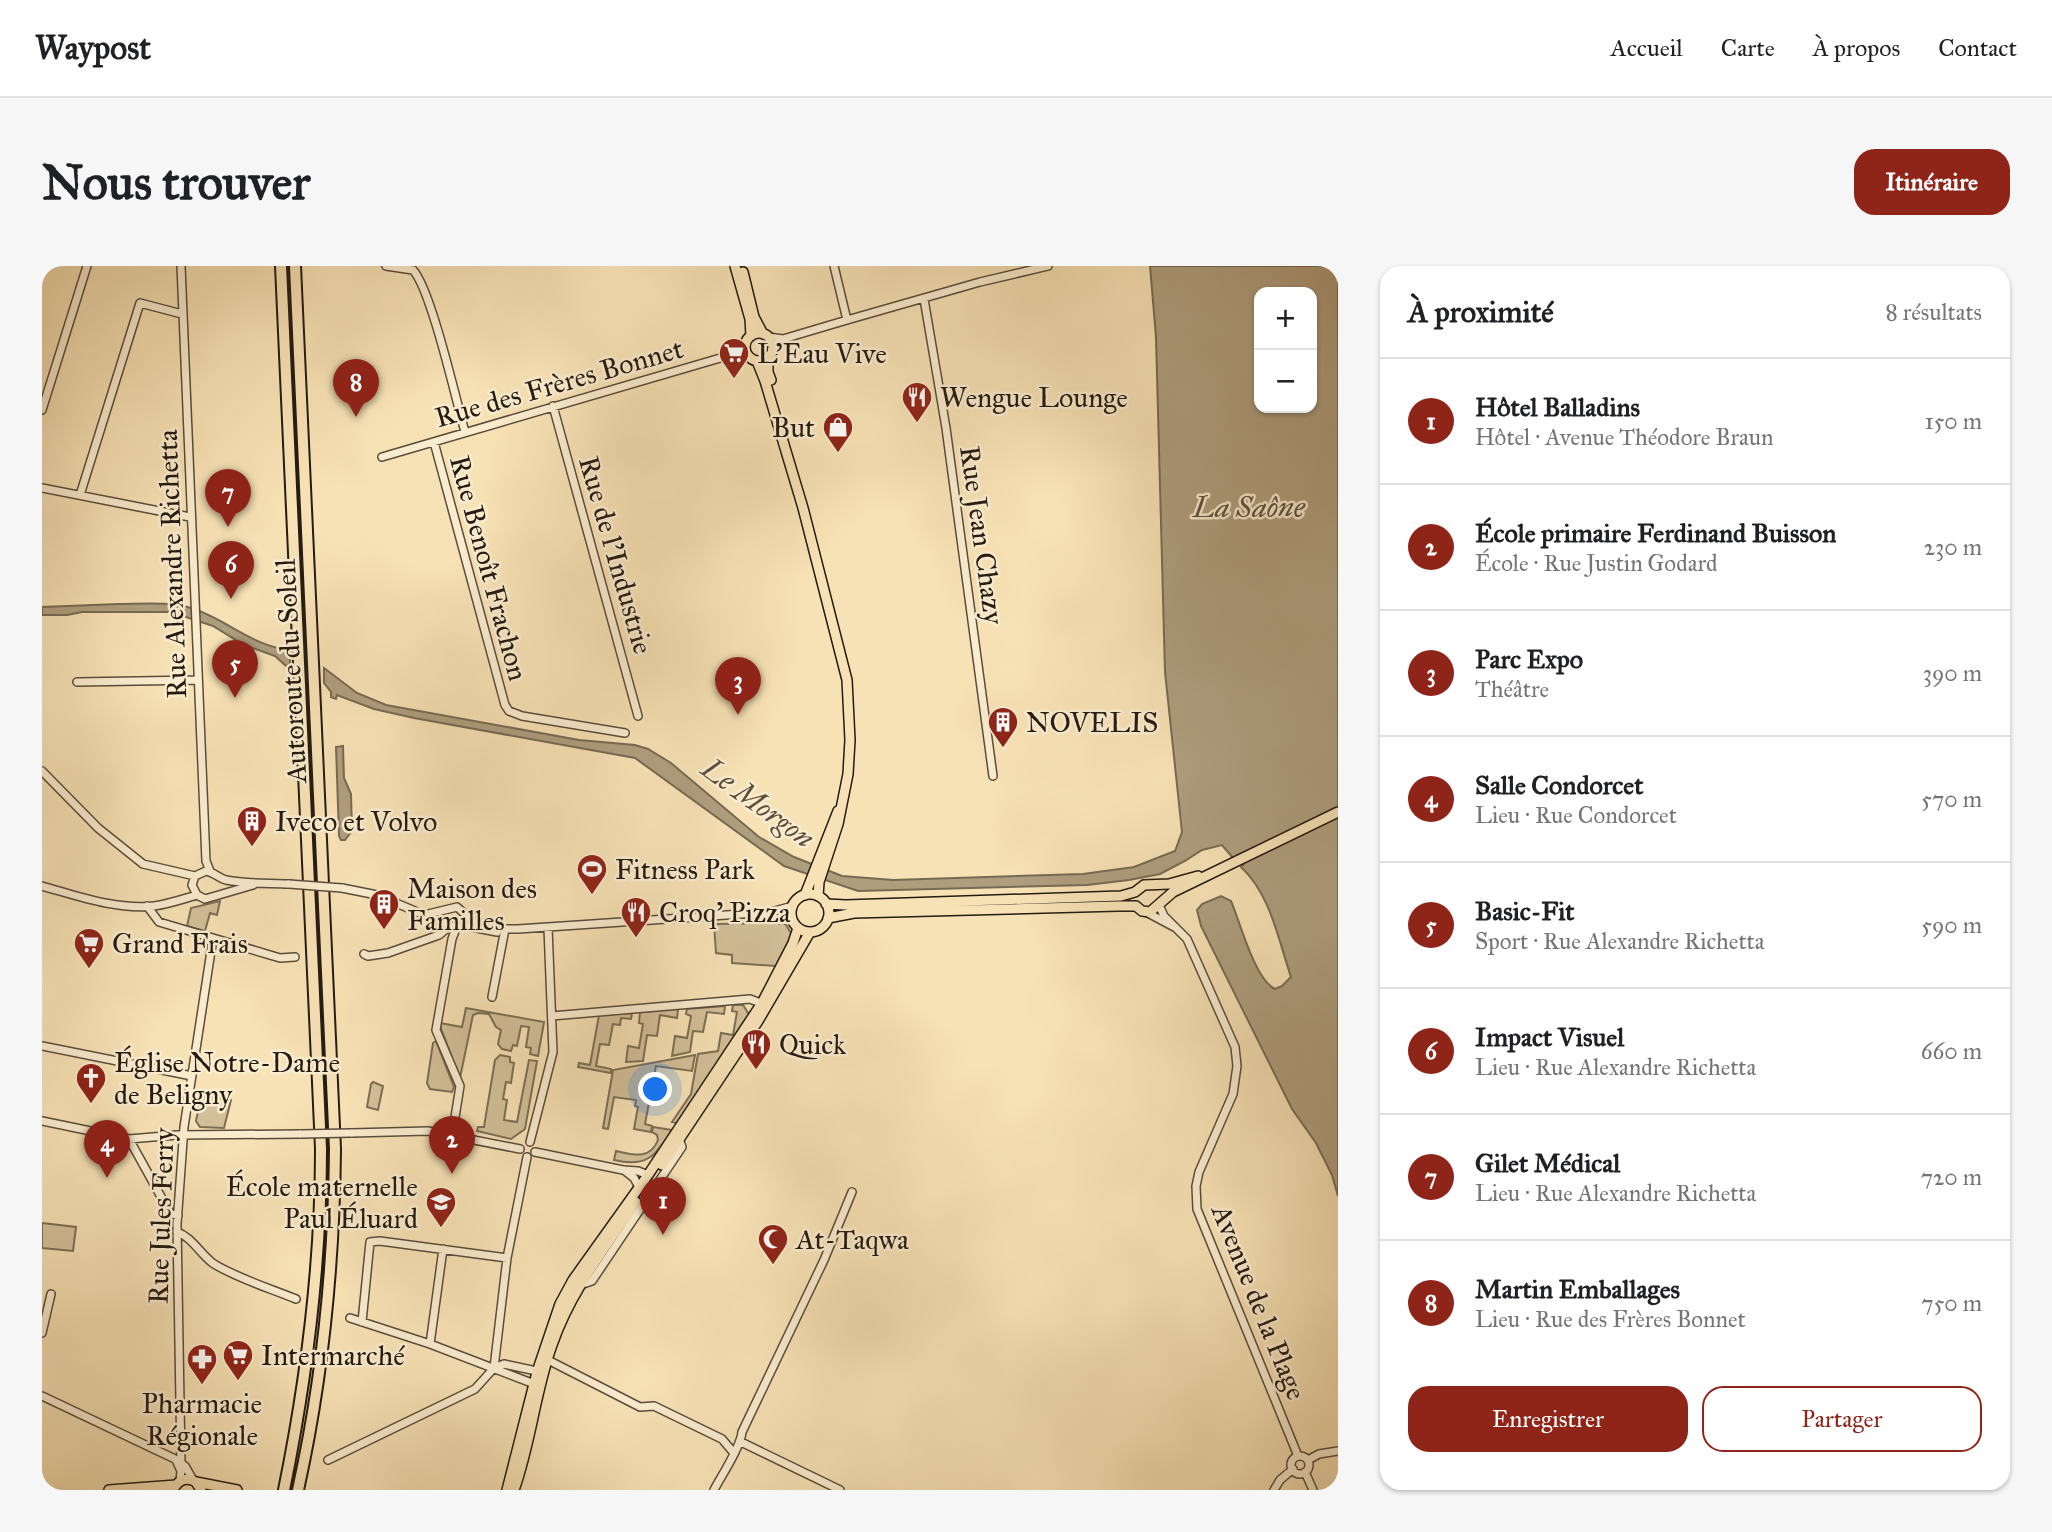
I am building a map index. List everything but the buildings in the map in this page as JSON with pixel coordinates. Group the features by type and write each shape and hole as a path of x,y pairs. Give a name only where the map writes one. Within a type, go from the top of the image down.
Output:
{"highway":[{"name":"Autoroute du Soleil","path":"281,266 320,1116 317,1280 309,1356 284,1490"},
{"name":"Autoroute du Soleil","path":"295,266 335,1169 326,1331 312,1424 298,1490"}],"main road":[{"path":"507,1490 541,1372 551,1325 573,1280 639,1187 652,1180 765,1005 793,943 793,906 815,881 843,800 850,740 847,680 793,474 765,381 745,346 751,336 750,319 735,266"},
{"path":"741,266 754,317 768,339 768,372 793,474"},
{"path":"751,336 768,339"},
{"path":"752,359 768,358"},
{"path":"1221,869 1169,884 1140,886 1133,900 1136,906 1145,912 1153,911 1173,892 1242,860 1338,812"},
{"path":"815,881 817,896"},
{"path":"1153,886 1160,894 1160,904"},
{"path":"804,895 817,896 826,904 846,905 1104,897 1135,892"},
{"path":"541,1372 548,1360 559,1324 580,1284 679,1139 810,932 822,928 828,918 826,904"},
{"path":"828,918 854,913 1136,906"},
{"path":"795,924 810,932"},
{"path":"514,1490 537,1385"},
{"path":"110,1490 176,1485 186,1479 197,1484 237,1490"}],"street":[{"path":"42,410 87,266"},
{"name":"Rue Alexandre Richetta","path":"180,266 206,861 202,873"},
{"path":"386,266 413,268 420,280 465,432"},
{"path":"834,266 847,320"},
{"path":"768,339 783,339 979,282 1048,266"},
{"name":"Rue Jean Chazy","path":"924,299 946,428 993,776"},
{"path":"80,495 140,303 182,314"},
{"path":"734,354 745,346"},
{"name":"Rue des Frères Bonnet","path":"382,457 734,354 752,359"},
{"name":"Rue de l'Industrie","path":"553,406 638,716"},
{"name":"Rue Benoît Frachon","path":"433,442 505,705 509,711 522,716 625,733"},
{"path":"42,488 190,517"},
{"path":"77,682 198,680"},
{"path":"42,771 98,828 143,864 202,873 253,885"},
{"path":"197,895 192,885 202,873"},
{"path":"217,894 220,888 219,878"},
{"path":"42,886 104,903 147,906 197,895 209,899 217,894 253,885 289,884 342,888 368,892 454,925 484,931 497,932 505,929"},
{"path":"154,914 161,904"},
{"name":"Avenue de la Plage","path":"1160,904 1164,916 1187,939 1236,1047 1237,1066 1233,1094 1199,1172 1195,1186 1197,1209 1298,1456"},
{"path":"147,906 159,922 280,958 295,957"},
{"path":"424,915 457,907 474,922 505,929 548,928 771,912 793,906"},
{"path":"447,910 454,925 436,1030 460,1086 452,1136"},
{"path":"1145,912 1179,929"},
{"path":"364,954 368,956 388,953 439,935 465,915"},
{"path":"712,916 795,924"},
{"path":"530,1142 553,1052 548,928"},
{"path":"492,997 505,929"},
{"name":"Rue Jules Ferry","path":"176,1485 181,1471 177,1460 182,1451 178,1216 184,1135 213,937"},
{"path":"552,1016 750,999 765,1005"},
{"path":"42,1046 192,1076"},
{"path":"42,1121 129,1139 184,1135 421,1131 520,1149"},
{"path":"129,1139 170,1213 178,1216"},
{"path":"520,1149 524,1143 530,1142"},
{"path":"530,1142 534,1145 535,1152"},
{"path":"520,1149 521,1154 527,1157"},
{"path":"494,1368 508,1258 527,1157 535,1152 638,1171 652,1180"},
{"path":"623,1170 634,1178 639,1187"},
{"path":"714,1490 741,1442 742,1432 824,1261 852,1192"},
{"path":"177,1236 188,1238 222,1268 296,1299"},
{"path":"362,1322 370,1242 380,1241 508,1258"},
{"path":"429,1344 443,1249"},
{"path":"42,1333 51,1294"},
{"path":"350,1318 429,1344 537,1385"},
{"path":"548,1360 640,1407 654,1406 722,1438 733,1452"},
{"path":"328,1460 475,1389 494,1368 504,1364 541,1372"},
{"path":"42,1396 177,1460 197,1484"},
{"path":"741,1442 840,1490"},
{"path":"1308,1460 1319,1454 1338,1451"},
{"path":"1273,1490 1293,1469 1293,1460 1298,1456 1308,1460 1309,1465 1305,1472"},
{"path":"1293,1469 1298,1473 1305,1472"},
{"path":"1305,1472 1313,1490"}],"shaded area":[{"path":"220,901 217,915 210,913 205,931 187,926 191,908"},
{"path":"785,923 792,935 776,966 732,963 732,955 716,953 714,924"},
{"path":"733,1005 743,1005 750,1016 677,1123 672,1122 691,1094 698,1054 718,1051 721,1033 733,1035 737,1012 732,1011"},
{"path":"725,1006 724,1014 707,1012 703,1032 693,1031 690,1052 672,1056 675,1036 687,1038 691,1016 686,1014 687,1009"},
{"path":"466,1008 544,1022 538,1056 530,1054 531,1048 526,1047 529,1027 521,1026 517,1046 513,1045 511,1051 502,1049 498,1044 501,1030 496,1027 489,1014 478,1013 473,1015 460,1078 440,1023 462,1027"},
{"path":"678,1009 677,1018 660,1015 657,1036 647,1035 643,1061 626,1062 628,1046 639,1048 643,1024 639,1023 640,1012"},
{"path":"632,1013 631,1019 621,1018 620,1025 613,1024 609,1045 600,1044 596,1066 611,1069 611,1073 578,1067 579,1063 590,1065 599,1015"},
{"path":"436,1041 454,1087 452,1092 430,1089 427,1083 433,1043"},
{"path":"500,1055 510,1057 510,1062 514,1063 511,1083 506,1082 503,1099 507,1100 504,1120 517,1122 529,1060 537,1061 525,1129 511,1139 477,1131 478,1127 484,1127 495,1060"},
{"path":"695,1055 692,1071 656,1066 645,1124 652,1126 651,1132 634,1129 638,1107 635,1106 636,1100 614,1097 608,1129 603,1128 613,1070"},
{"path":"373,1082 383,1086 378,1110 367,1107"},
{"path":"201,1096 231,1100 224,1128 200,1127 196,1121"},
{"path":"653,1127 672,1130 655,1153 642,1161 614,1160 616,1151 635,1155 651,1151 658,1140 657,1135 652,1132"},
{"path":"42,1223 76,1227 73,1251 42,1248"}],"water":[{"name":"La Saône","path":"1150,266 1338,266 1338,1196 1332,1175 1316,1143 1292,1109 1201,926 1197,910 1202,904 1221,896 1231,901 1249,950 1268,983 1275,989 1291,977 1267,904 1241,867 1244,864 1240,856 1233,858 1222,845 1202,850 1160,874 1129,880 1087,885 858,891 784,866 635,758 374,709 337,695 336,699 331,697 331,692 324,683 324,668 357,693 386,705 579,740 635,745 648,749 671,763 759,837 794,857 842,876 893,880 1083,874 1134,867 1175,851 1182,832 1165,672 1156,337"},
{"path":"166,604 194,609 264,644 290,650 290,664 286,666 275,656 244,645 213,626 171,612 42,615 42,607"},
{"path":"343,746 344,778 351,794 352,831 345,840 341,840 336,747"}],"place":[{"name":"L'Eau Vive","path":"734,380"},
{"name":"Martin Emballages","path":"356,417"},
{"name":"Wengue Lounge","path":"917,424"},
{"name":"But","path":"838,454"},
{"name":"Gilet Médical","path":"228,527"},
{"name":"Impact Visuel","path":"231,599"},
{"name":"Basic-Fit","path":"235,698"},
{"name":"Parc Expo","path":"738,715"},
{"name":"NOVELIS","path":"1003,749"},
{"name":"Iveco et Volvo","path":"252,848"},
{"name":"Fitness Park","path":"592,896"},
{"name":"Maison des Familles","path":"384,931"},
{"name":"Croq' Pizza","path":"636,939"},
{"name":"Grand Frais","path":"89,970"},
{"name":"Quick","path":"756,1071"},
{"name":"Église Notre-Dame de Beligny","path":"91,1105"},
{"name":"École primaire Ferdinand Buisson","path":"452,1174"},
{"name":"Salle Condorcet","path":"107,1178"},
{"name":"École maternelle Paul Éluard","path":"441,1229"},
{"name":"Hôtel Balladins","path":"663,1235"},
{"name":"At-Taqwa","path":"773,1266"},
{"name":"Intermarché","path":"238,1382"},
{"name":"Pharmacie Régionale","path":"202,1386"}],"water label":[{"name":"Le Morgon","path":"758,803"}]}
